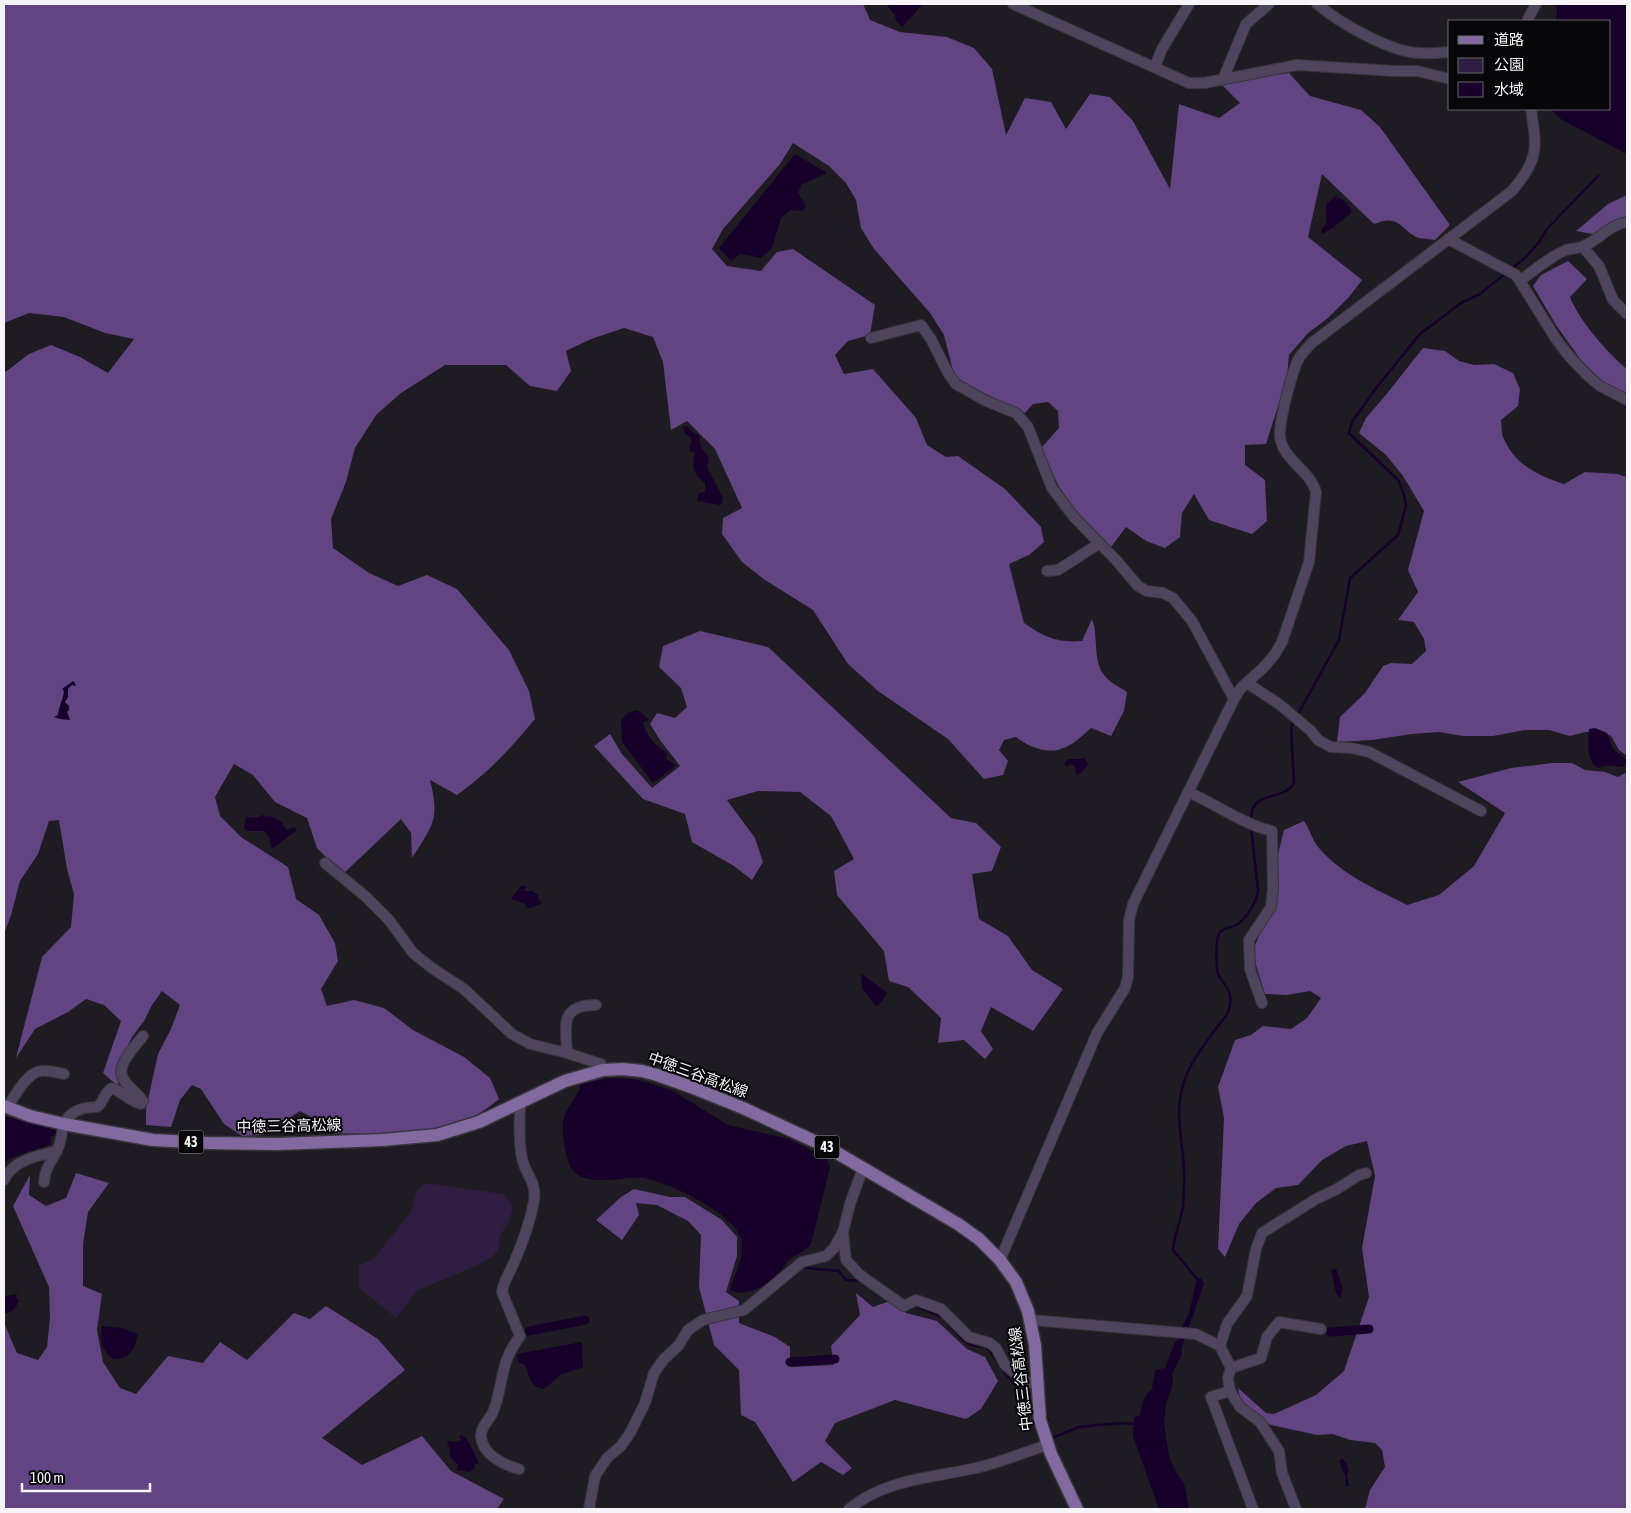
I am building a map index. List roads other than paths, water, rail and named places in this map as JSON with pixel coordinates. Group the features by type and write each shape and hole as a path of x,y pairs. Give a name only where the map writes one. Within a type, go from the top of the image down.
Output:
{"main road":[{"name":"中徳三谷高松線","path":"5,1107 64,1124 153,1140 208,1144 278,1144 382,1140 437,1135 479,1122 566,1081 603,1070 623,1069 642,1071 691,1087 799,1134 862,1168 958,1224 979,1239 1000,1260 1016,1282 1031,1320 1036,1345 1040,1420 1048,1445 1077,1509"}],"street":[{"path":"1013,4 1155,66 1189,83 1204,83 1297,64 1417,71 1448,78"},
{"path":"1155,66 1162,49 1188,4"},
{"path":"1223,79 1246,24 1269,4"},
{"path":"1317,4 1334,18 1359,32 1393,46 1417,53 1448,52"},
{"path":"1528,20 1536,4"},
{"path":"1417,53 1417,71"},
{"path":"1000,1260 1097,1033 1125,988 1128,977 1129,920 1134,904 1240,688 1264,667 1282,642 1309,562 1316,492 1309,478 1288,457 1280,441 1280,431 1291,380 1298,361 1313,342 1512,191 1523,178 1535,152 1536,140 1531,110"},
{"path":"1520,280 1560,253 1568,249 1583,247 1609,228 1619,223 1627,222"},
{"path":"1448,239 1510,271 1520,280 1556,340 1569,356 1600,386 1627,400"},
{"path":"1583,247 1600,266 1613,300 1627,314"},
{"path":"871,338 921,325 956,384 986,401 1016,414 1028,427 1052,488 1074,517 1138,586 1147,591 1163,593 1173,598 1192,621 1234,699"},
{"path":"1048,571 1058,570 1100,543"},
{"path":"1247,682 1279,704 1318,740 1331,747 1351,748 1370,752 1481,811"},
{"path":"1188,792 1208,800 1252,825 1272,831 1273,889 1270,906 1249,940 1250,969 1262,1003"},
{"path":"325,863 365,896 389,920 413,953 464,990 512,1034 530,1044 601,1064 603,1070"},
{"path":"567,1053 566,1020 569,1015 575,1009 585,1005 596,1005"},
{"path":"44,1182 48,1164 57,1152 64,1124 68,1117 77,1110 86,1107 97,1108 101,1104 107,1090 112,1088 133,1102 141,1104 143,1101 125,1082 121,1070 123,1063 143,1036"},
{"path":"5,1107 31,1075 40,1071 64,1074"},
{"path":"519,1469 507,1466 492,1456 481,1436 494,1409 507,1358 520,1336 502,1292 524,1235 536,1190 534,1182 524,1168 521,1156 520,1103"},
{"path":"4,1180 6,1174 14,1166 31,1158 57,1152"},
{"path":"589,1509 595,1476 607,1458 621,1446 630,1433 645,1403 654,1373 664,1359 679,1345 688,1330 703,1320 744,1310 802,1262 826,1256 834,1248 843,1232 862,1168"},
{"path":"1220,1346 1227,1324 1246,1296 1256,1249 1262,1233 1316,1199 1366,1173"},
{"path":"843,1232 846,1260 860,1275 904,1306 916,1300 940,1309 969,1337 990,1343 996,1348 1005,1365 1023,1380 1037,1385"},
{"path":"1031,1320 1196,1334 1220,1346 1231,1368 1228,1378 1230,1392 1240,1407 1260,1422 1278,1451 1282,1473 1296,1509"},
{"path":"1231,1368 1261,1358 1268,1337 1279,1322 1321,1329"},
{"path":"1230,1392 1211,1397 1252,1509"},
{"path":"849,1509 876,1492 924,1477 972,1469 1048,1445"}],"water":[{"path":"886,4 923,4 902,27"},
{"path":"1555,4 1627,4 1627,154 1562,120 1551,110 1611,110 1611,20 1556,20 1557,10"},
{"path":"795,154 827,173 802,184 798,193 806,206 803,211 791,210 781,218 772,248 761,258 740,254 731,261 719,248"},
{"path":"1335,196 1346,202 1352,212 1333,228 1322,234 1321,230 1327,222 1327,205"},
{"path":"687,426 699,435 701,447 709,458 707,467 723,498 721,505 697,501 698,494 705,491 705,483 694,470 695,453 690,451 689,447 692,440 685,434 683,427"},
{"path":"73,681 76,686 72,685 68,689 68,697 65,702 69,706 67,712 70,720 54,717 58,715 64,691 62,689"},
{"path":"638,710 649,720 643,723 649,736 659,748 667,752 666,759 676,765 653,783 622,742 621,721 627,713"},
{"path":"1595,728 1607,733 1613,749 1627,760 1624,767 1608,765 1599,768 1592,761 1588,739 1589,729"},
{"path":"1084,757 1088,764 1077,775 1074,765 1067,767 1064,763 1069,759 1083,759"},
{"path":"262,815 270,816 282,822 287,830 294,827 297,830 272,849 268,835 264,831 247,831 244,828 246,817 257,818"},
{"path":"522,885 526,887 524,891 532,891 538,895 538,899 543,903 528,909 525,904 512,899"},
{"path":"861,973 887,993 880,1004 876,1006 862,988"},
{"path":"608,1078 632,1079 673,1091 728,1125 789,1139 826,1158 830,1167 811,1244 789,1260 776,1277 769,1282 746,1292 735,1292 730,1290 741,1258 741,1238 735,1228 713,1209 682,1192 653,1180 633,1178 591,1180 574,1172 569,1163 565,1147 563,1134 564,1118 581,1084"},
{"path":"4,1116 56,1130 56,1134 51,1137 51,1144 15,1156 4,1162"},
{"path":"1336,1269 1343,1289 1340,1299 1336,1293 1331,1270"},
{"path":"1200,1277 1204,1284 1181,1350 1182,1354 1172,1374 1173,1383 1166,1404 1164,1423 1169,1456 1176,1472 1184,1483 1189,1509 1159,1509 1133,1436 1134,1417 1140,1415 1146,1395 1152,1389 1155,1370 1165,1368 1175,1342 1180,1338 1181,1329 1189,1313 1197,1279"},
{"path":"17,1294 16,1298 19,1301 16,1306 12,1311 4,1314 4,1296"},
{"path":"102,1326 122,1328 138,1334 135,1344 128,1355 119,1359 113,1359 109,1356 102,1344"},
{"path":"582,1342 583,1367 562,1374 544,1389 533,1384 525,1365 518,1362 517,1354"},
{"path":"462,1435 467,1439 479,1463 475,1464 474,1469 469,1472 456,1470 458,1465 449,1456 450,1451 447,1441 458,1442 461,1440 459,1436"},
{"path":"1343,1459 1349,1471 1347,1475 1349,1486 1346,1486 1345,1476 1339,1460"}],"waterway":[{"path":"1511,269 1526,257 1547,229 1598,176"},
{"path":"1297,716 1339,640 1350,578 1398,535 1406,506 1399,481 1349,433 1352,422 1376,388 1420,334 1461,303 1480,294 1506,273"},
{"path":"1251,821 1252,811 1256,804 1268,797 1282,793 1294,783 1291,726 1295,721"},
{"path":"1198,1280 1173,1250 1184,1197 1179,1107 1184,1082 1194,1060 1225,1017 1229,1008 1230,995 1217,971 1217,939 1221,931 1240,923 1256,900 1258,891 1251,827"},
{"path":"804,1265 806,1268 839,1271 846,1280 860,1281"},
{"path":"914,1305 942,1317 964,1341 971,1345 986,1347 1015,1385 1034,1403"},
{"path":"529,1331 585,1320"},
{"path":"1330,1332 1369,1329"},
{"path":"790,1362 835,1359"},
{"path":"1045,1412 1052,1438 1079,1427 1121,1423 1135,1424"}]}
